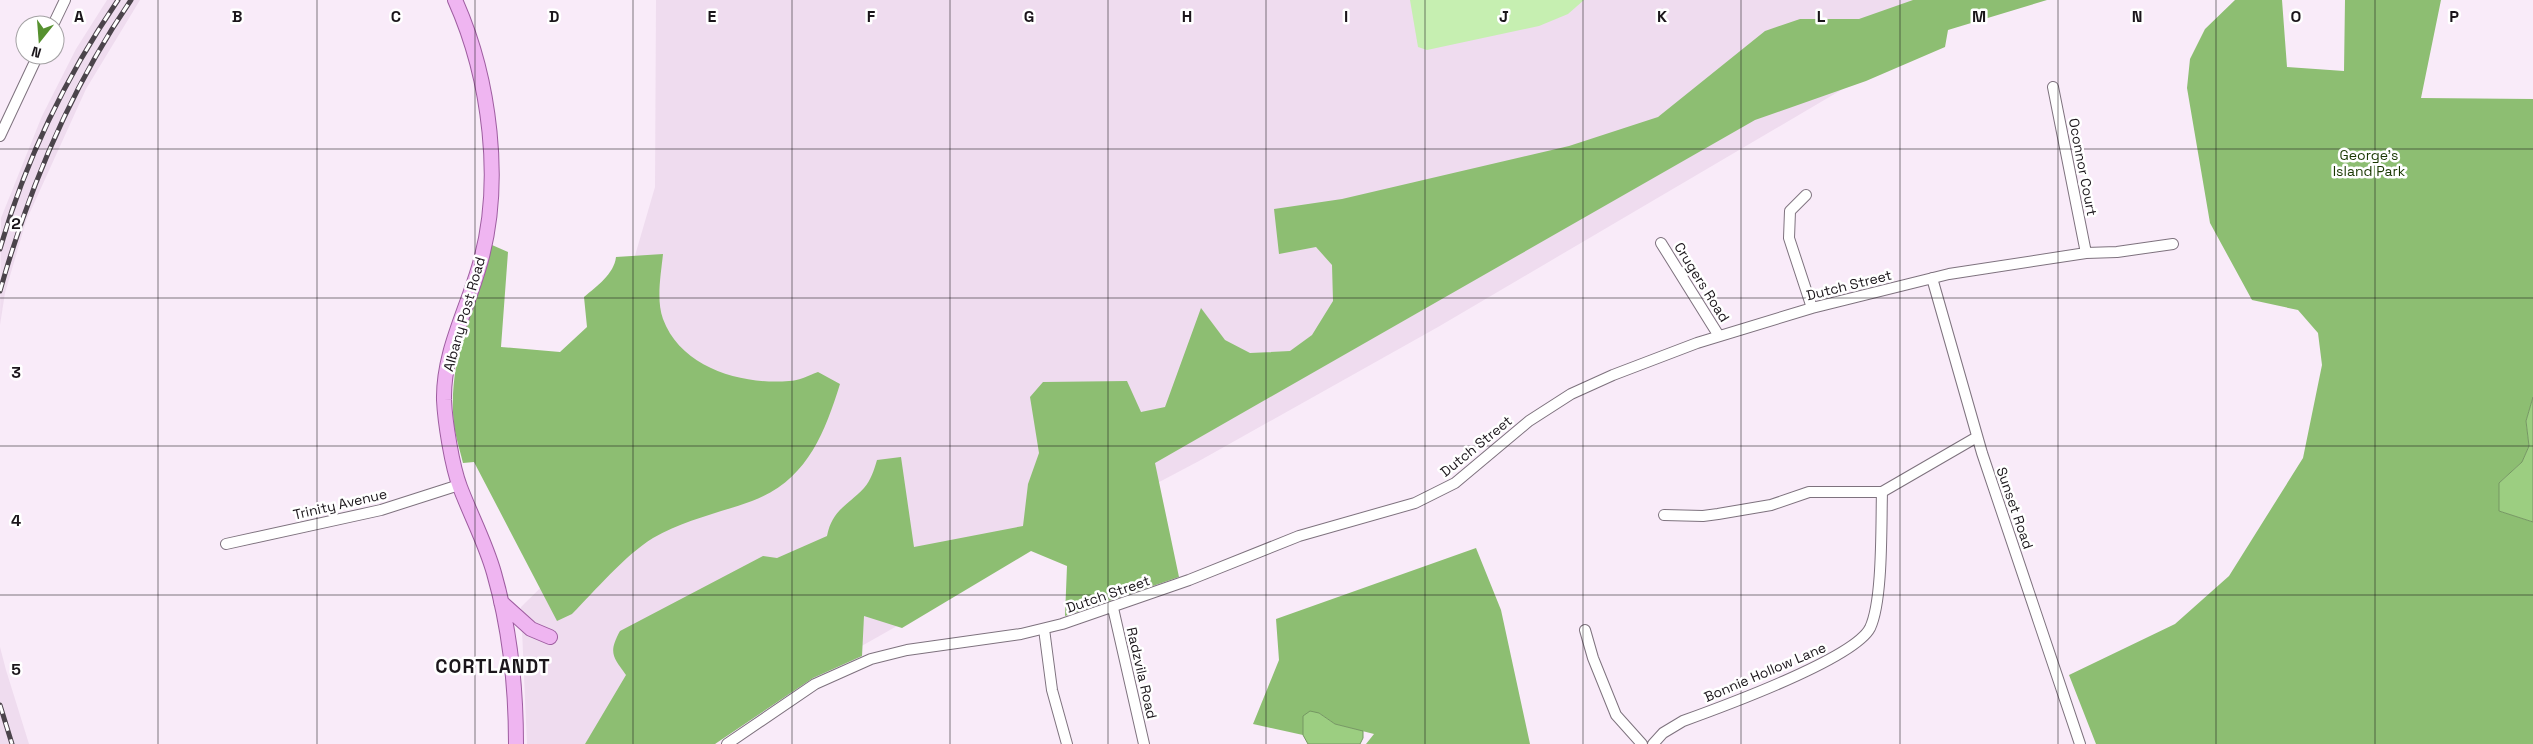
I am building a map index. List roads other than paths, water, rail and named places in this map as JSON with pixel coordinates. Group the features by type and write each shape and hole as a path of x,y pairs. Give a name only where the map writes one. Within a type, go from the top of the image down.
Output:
{"main road":[{"name":"Albany Post Road","path":"455,0 474,49 486,110 492,178 489,213 480,266 454,341 444,388 447,421 459,484 494,571 501,602 516,699 516,744"},
{"path":"501,602 531,629 550,638"}],"street":[{"path":"57,15 64,0"},
{"path":"0,136 33,65"},
{"name":"Oconnor Court","path":"2053,88 2086,253"},
{"path":"1806,195 1790,211 1789,238 1812,308"},
{"name":"Crugers Road","path":"1661,243 1719,336"},
{"name":"Dutch Street","path":"727,744 815,684 849,667 907,650 1044,629 1113,608 1299,536 1395,510 1433,495 1464,476 1529,421 1572,394 1613,375 1719,336 1812,308 1932,278 2086,253 2116,252 2173,244"},
{"name":"Sunset Road","path":"1932,278 1977,437 2080,744"},
{"path":"1664,514 1703,516 1718,514 1771,505 1809,492 1882,492 1977,437"},
{"name":"Trinity Avenue","path":"226,544 381,510 459,484"},
{"name":"Bonnie Hollow Lane","path":"1653,744 1663,733 1683,721 1831,660 1856,643 1869,630 1876,610 1882,492"},
{"name":"Radzvila Road","path":"1113,608 1144,744"},
{"path":"1044,629 1052,690 1067,744"},
{"path":"1585,630 1593,658 1616,715 1642,744"}],"railway":[{"path":"0,249 22,184 49,120 82,58 118,0"},
{"path":"0,291 11,253 38,177 70,104 109,34 131,0"},
{"path":"0,705 12,744"}],"district":[{"name":"CORTLANDT","path":"493,666"}],"park label":[{"name":"George's Island Park","path":"2369,164"}]}
